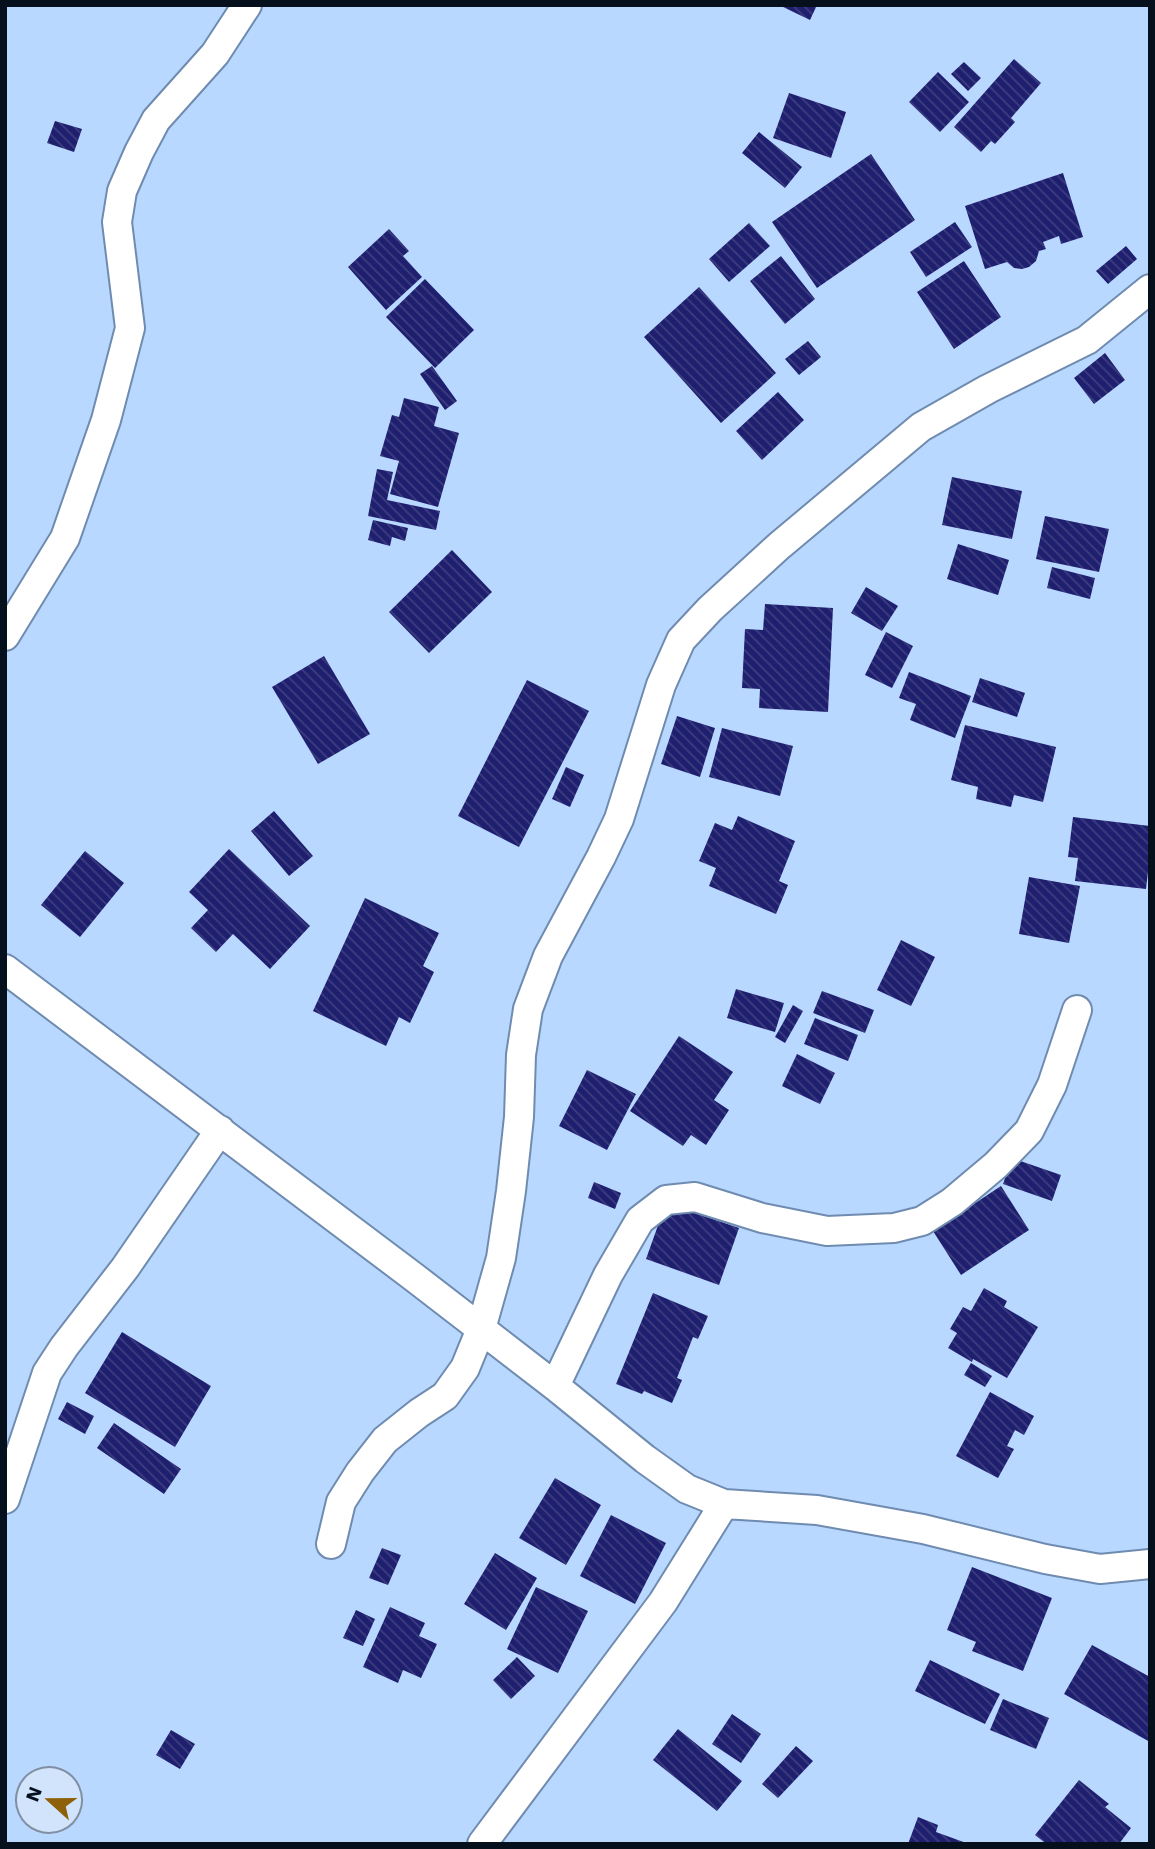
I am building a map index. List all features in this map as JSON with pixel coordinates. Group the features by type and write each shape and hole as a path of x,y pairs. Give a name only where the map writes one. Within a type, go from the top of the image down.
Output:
{"street":[{"path":"5,636 65,538 110,407 130,328 117,222 122,191 156,120 215,54 247,5"},
{"path":"331,1544 341,1502 360,1472 385,1440 445,1396 465,1368 481,1329 501,1258 511,1191 528,1009 548,956 619,819 661,685 681,640 710,609 779,546 921,426 1087,340 1150,289"},
{"path":"5,969 481,1329 687,1489 724,1504 830,1513 923,1529 1045,1559 1100,1569 1150,1564"},
{"path":"555,1386 608,1275 640,1220 666,1200 695,1197 762,1218 827,1231 894,1228 922,1221 970,1188 1029,1131 1052,1085 1077,1010"},
{"path":"5,1499 47,1373 125,1268 220,1130"},
{"path":"482,1844 663,1602 724,1504"}],"building":[{"path":"779,5 817,5 810,20"},
{"path":"1014,59 1041,83 1011,118 1015,122 995,144 991,141 981,152 954,127"},
{"path":"964,62 981,78 968,91 951,74"},
{"path":"938,72 969,102 940,132 909,102"},
{"path":"789,93 846,112 831,158 773,138"},
{"path":"55,121 82,129 74,152 47,143"},
{"path":"759,132 802,167 785,188 742,153"},
{"path":"871,154 915,220 817,288 772,222"},
{"path":"1063,173 1083,237 1061,244 1059,236 1043,242 1046,249 1039,251 1036,261 1029,267 1014,268 1007,262 985,269 965,206"},
{"path":"955,222 972,247 926,277 910,252"},
{"path":"749,223 770,246 729,282 709,259"},
{"path":"389,229 409,251 403,256 422,277 386,310 348,267"},
{"path":"1126,246 1137,259 1108,284 1096,271"},
{"path":"781,256 815,299 785,324 750,281"},
{"path":"964,261 1001,317 954,349 917,292"},
{"path":"425,279 474,330 435,368 386,317"},
{"path":"699,287 776,373 721,423 644,337"},
{"path":"808,341 821,357 799,375 785,359"},
{"path":"1105,353 1125,380 1094,404 1074,378"},
{"path":"432,366 457,401 445,410 420,374"},
{"path":"778,392 804,420 762,460 736,431"},
{"path":"404,398 439,407 434,426 459,433 438,507 390,494 399,461 380,456 392,415 399,417"},
{"path":"377,469 393,472 387,500 440,511 436,530 368,516"},
{"path":"952,477 1022,491 1012,539 942,525"},
{"path":"1045,516 1109,529 1099,572 1036,559"},
{"path":"373,520 408,528 405,541 392,537 390,546 368,540"},
{"path":"958,544 1009,560 998,595 947,579"},
{"path":"452,550 492,592 429,653 389,612"},
{"path":"1052,567 1095,578 1090,599 1047,588"},
{"path":"866,587 898,606 882,631 851,613"},
{"path":"765,604 833,608 828,712 759,708 760,689 742,688 745,629 763,630"},
{"path":"886,632 913,646 892,688 865,675"},
{"path":"324,656 370,734 318,764 272,687"},
{"path":"909,672 971,696 955,738 910,720 916,704 899,698"},
{"path":"980,678 1025,693 1017,717 972,702"},
{"path":"527,680 589,711 519,847 458,816"},
{"path":"677,716 715,728 700,777 661,764"},
{"path":"965,725 1056,747 1043,802 1014,795 1011,807 976,799 978,787 951,780"},
{"path":"722,728 793,746 780,796 709,777"},
{"path":"566,767 584,775 570,807 552,799"},
{"path":"274,811 313,856 289,876 251,831"},
{"path":"738,816 795,841 779,881 788,885 776,914 709,886 716,868 699,861 715,823 732,830"},
{"path":"1073,817 1150,826 1146,889 1075,881 1078,858 1068,857"},
{"path":"229,849 310,926 270,969 233,934 216,952 191,928 208,910 189,892"},
{"path":"85,851 124,883 80,937 41,905"},
{"path":"1029,877 1080,886 1069,943 1019,934"},
{"path":"365,898 439,933 423,966 434,972 410,1023 399,1017 386,1046 313,1011"},
{"path":"901,940 935,957 911,1006 877,990"},
{"path":"736,989 784,1003 775,1032 727,1018"},
{"path":"822,991 874,1010 865,1033 813,1013"},
{"path":"793,1005 803,1011 785,1043 775,1037"},
{"path":"815,1018 858,1035 848,1061 804,1044"},
{"path":"679,1036 733,1072 714,1100 729,1110 706,1145 691,1135 683,1146 630,1111"},
{"path":"797,1054 835,1073 820,1104 782,1086"},
{"path":"587,1070 636,1094 607,1150 559,1126"},
{"path":"1012,1158 1061,1175 1052,1201 1003,1184"},
{"path":"594,1182 621,1193 615,1209 588,1198"},
{"path":"1001,1186 1029,1230 961,1275 933,1231"},
{"path":"666,1203 739,1228 719,1285 646,1259"},
{"path":"984,1288 1007,1301 1004,1307 1038,1327 1007,1378 948,1348 957,1333 950,1329 963,1307 971,1311"},
{"path":"653,1293 708,1316 698,1339 693,1337 677,1378 682,1380 672,1403 644,1391 642,1394 616,1384"},
{"path":"122,1332 211,1386 175,1447 85,1393"},
{"path":"971,1363 992,1376 985,1387 964,1375"},
{"path":"990,1392 1034,1416 1024,1435 1015,1430 1007,1446 1014,1449 998,1478 956,1456"},
{"path":"67,1402 94,1416 85,1434 58,1419"},
{"path":"114,1423 181,1469 164,1494 97,1448"},
{"path":"555,1478 601,1505 566,1565 519,1538"},
{"path":"611,1515 666,1543 635,1604 580,1576"},
{"path":"382,1548 401,1555 388,1585 369,1578"},
{"path":"495,1553 537,1578 506,1630 464,1604"},
{"path":"972,1567 1052,1598 1023,1671 972,1651 976,1642 947,1630"},
{"path":"536,1587 588,1611 558,1673 507,1649"},
{"path":"390,1607 425,1623 419,1636 437,1644 421,1678 403,1670 398,1683 363,1667"},
{"path":"356,1610 375,1619 363,1646 343,1638"},
{"path":"1092,1645 1150,1677 1150,1742 1064,1694"},
{"path":"517,1657 535,1676 511,1699 493,1680"},
{"path":"930,1660 1000,1694 985,1724 915,1691"},
{"path":"1003,1699 1049,1718 1036,1749 990,1730"},
{"path":"732,1714 761,1734 741,1763 712,1744"},
{"path":"678,1729 742,1781 717,1811 653,1760"},
{"path":"171,1730 195,1744 180,1769 156,1755"},
{"path":"796,1746 813,1761 778,1798 762,1784"},
{"path":"1079,1780 1109,1804 1105,1807 1131,1828 1119,1844 1043,1844 1035,1835"},
{"path":"918,1817 938,1825 936,1832 969,1844 908,1844"}]}
